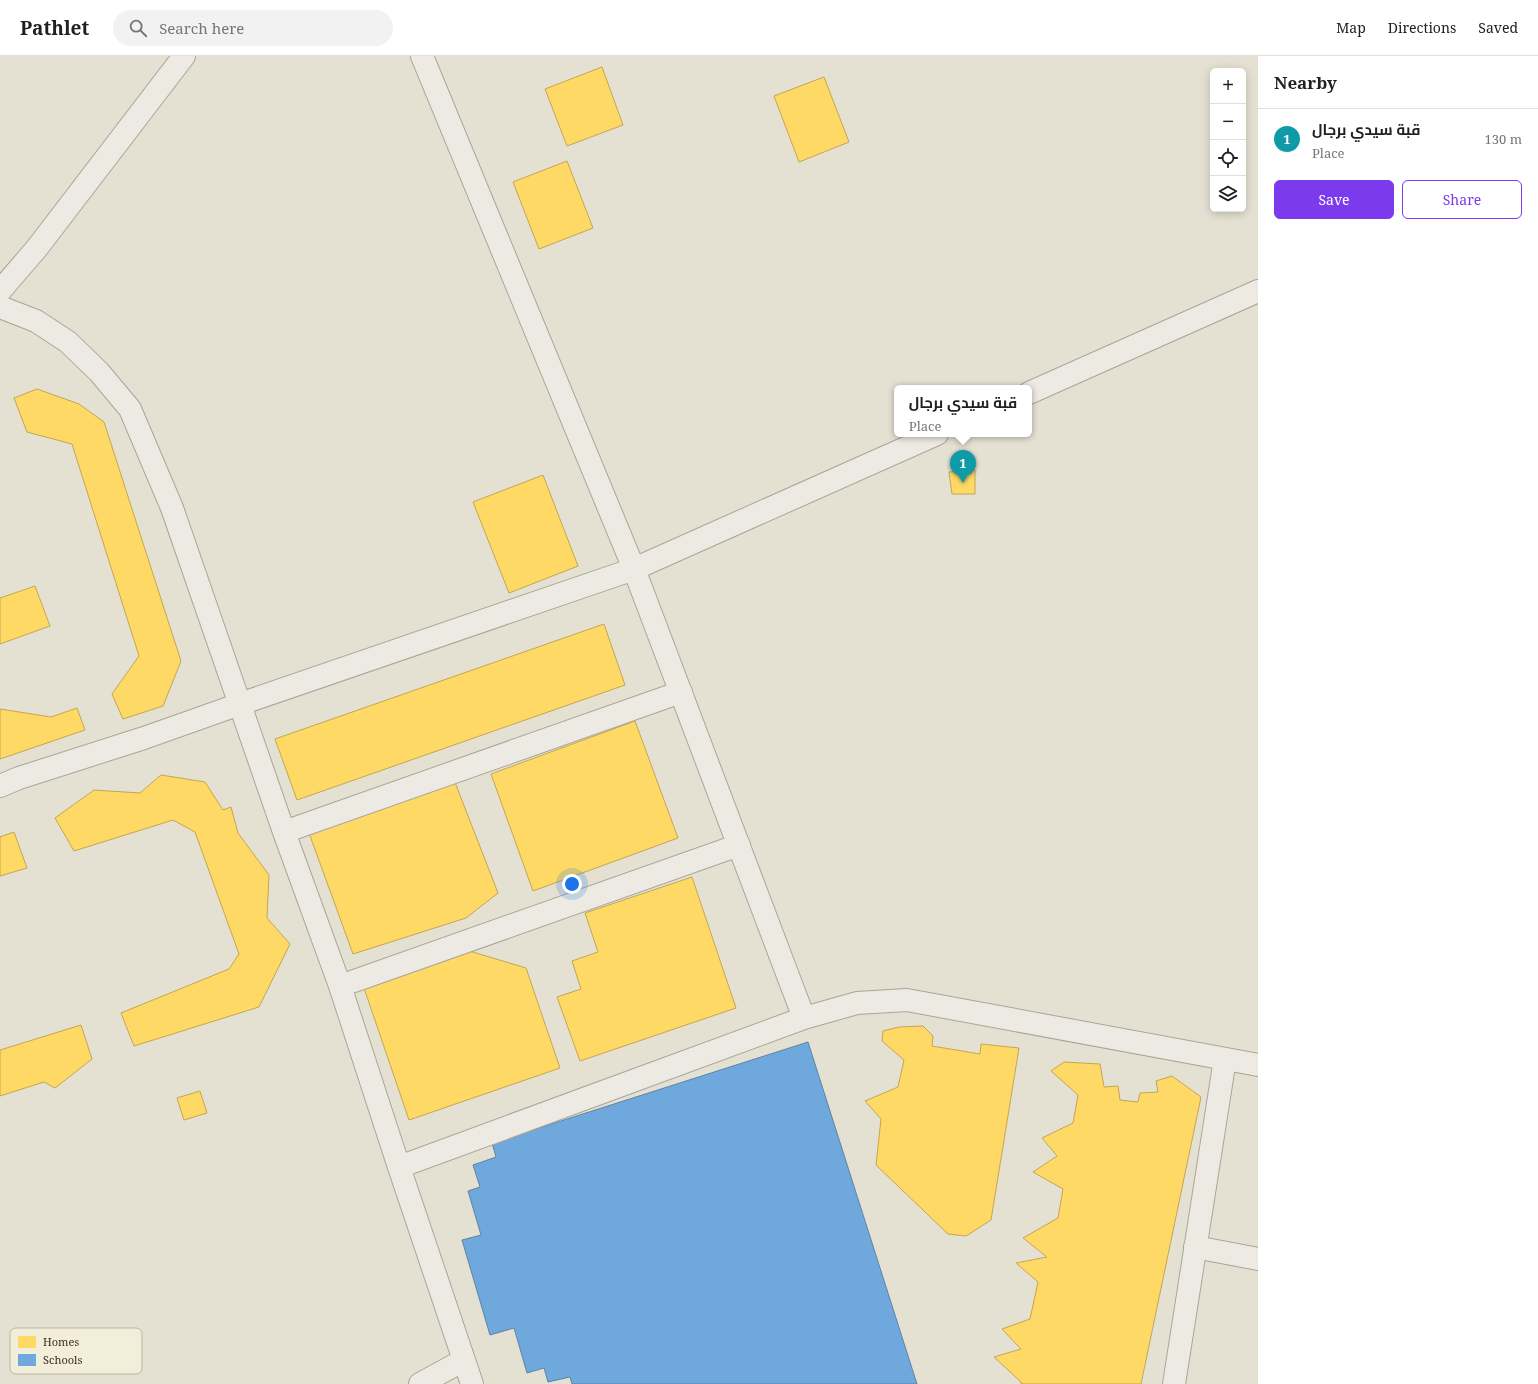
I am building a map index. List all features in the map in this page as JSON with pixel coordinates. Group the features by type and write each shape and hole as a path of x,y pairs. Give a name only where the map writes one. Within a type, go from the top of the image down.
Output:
{"street":[{"path":"0,291 37,248 184,56"},
{"path":"422,56 634,569 804,1018"},
{"path":"1032,392 1258,291"},
{"path":"0,307 36,321 68,342 99,372 130,409 172,508 284,832 340,986 472,1384"},
{"path":"0,786 19,778 144,738 634,569 930,437"},
{"path":"284,832 681,692"},
{"path":"340,986 738,845"},
{"path":"399,1167 804,1018 857,1003 907,1000 1258,1065"},
{"path":"1174,1384 1226,1059"},
{"path":"1195,1247 1258,1259"},
{"path":"420,1384 464,1360"}],"building: Homes":[{"path":"602,67 623,125 567,146 545,89"},
{"path":"824,77 849,142 799,162 774,96"},
{"path":"567,161 593,228 539,249 513,182"},
{"path":"37,389 79,404 104,422 181,661 163,706 123,719 112,694 139,656 72,444 27,432 14,398"},
{"path":"975,470 975,494 952,494 949,472"},
{"path":"543,475 578,566 509,593 473,502"},
{"path":"35,586 50,626 0,644 0,598"},
{"path":"604,624 625,685 297,800 275,739"},
{"path":"77,708 85,730 0,759 0,709 51,717"},
{"path":"635,721 678,838 533,891 491,774"},
{"path":"161,775 205,782 223,810 231,807 238,833 269,875 267,918 290,944 259,1007 134,1046 121,1013 229,969 239,954 195,832 173,820 74,851 55,818 94,790 140,793"},
{"path":"454,780 498,893 466,918 353,954 309,833"},
{"path":"14,832 27,868 0,876 0,837"},
{"path":"692,877 736,1008 580,1061 557,997 581,989 572,961 598,952 585,913"},
{"path":"466,950 526,968 560,1068 409,1120 364,988"},
{"path":"81,1025 92,1059 55,1088 44,1082 0,1096 0,1050"},
{"path":"923,1026 933,1036 932,1046 980,1054 981,1044 1019,1048 991,1220 966,1236 948,1234 876,1165 881,1119 865,1101 898,1087 904,1060 882,1041 883,1031 899,1027"},
{"path":"1064,1062 1100,1064 1104,1087 1118,1086 1120,1100 1138,1102 1140,1093 1158,1092 1156,1081 1172,1076 1201,1097 1141,1384 1021,1384 1021,1382 994,1357 1021,1349 1002,1329 1030,1319 1038,1282 1016,1263 1047,1257 1023,1238 1058,1218 1063,1189 1033,1172 1057,1156 1042,1138 1073,1123 1078,1095 1051,1071"},
{"path":"200,1091 207,1113 184,1120 177,1098"}],"building: Schools":[{"path":"808,1042 917,1384 572,1384 570,1377 548,1382 544,1368 527,1373 514,1328 490,1335 462,1240 481,1235 468,1191 480,1187 473,1165 496,1157 492,1143"}],"place":[{"name":"قبة سيدي برجال","path":"963,483"}]}
